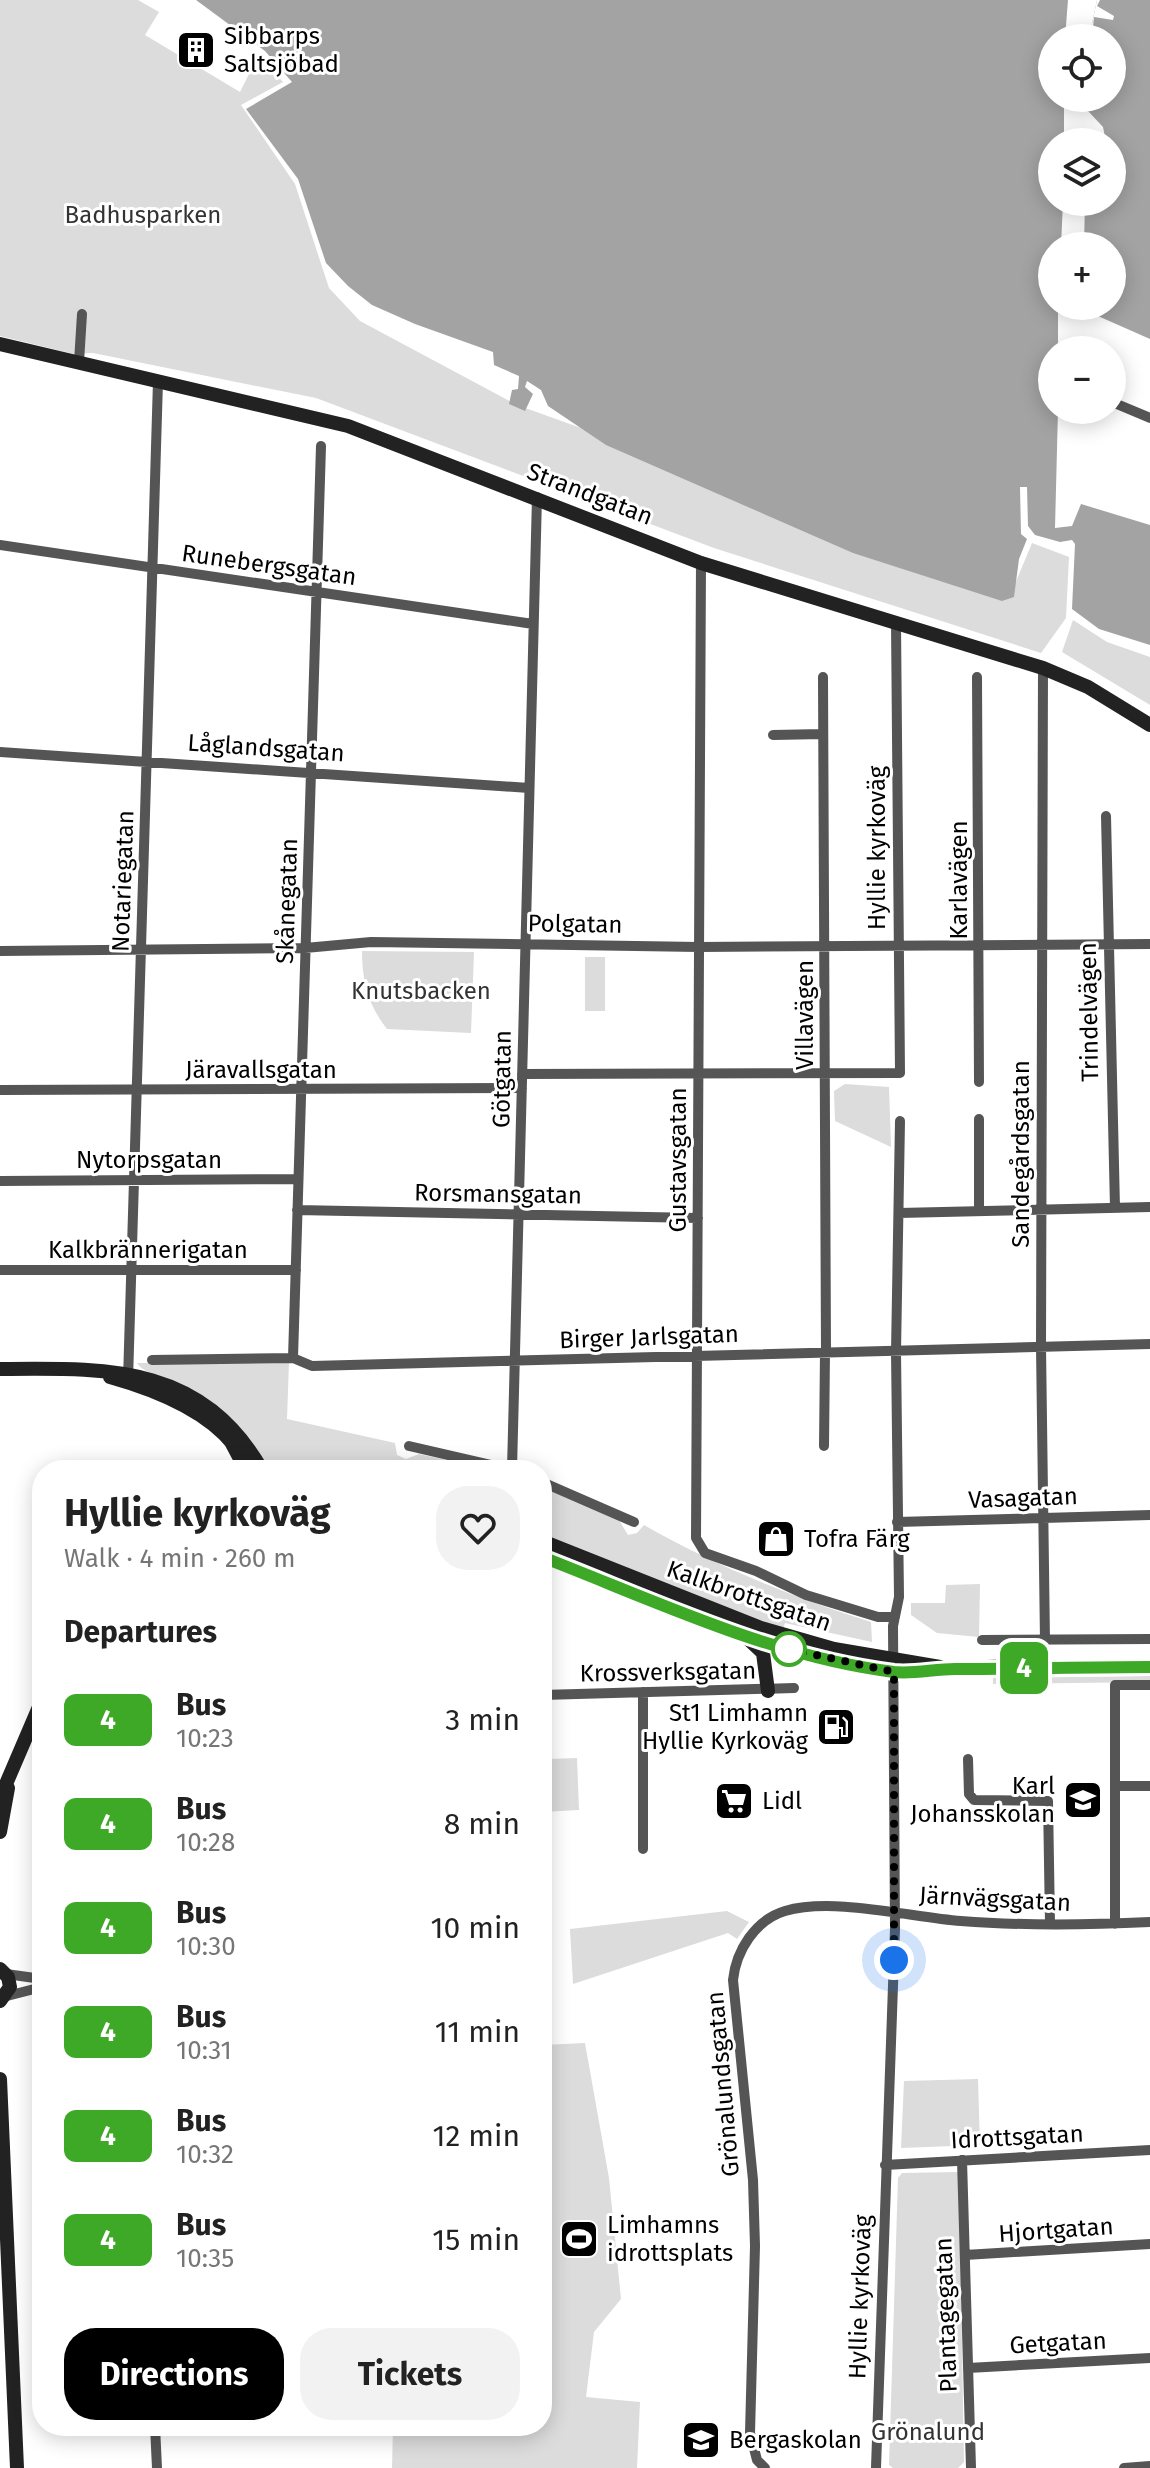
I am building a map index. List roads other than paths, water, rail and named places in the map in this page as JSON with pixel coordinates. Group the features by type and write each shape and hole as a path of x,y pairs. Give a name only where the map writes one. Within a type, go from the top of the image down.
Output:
{"main road":[{"name":"Strandgatan","path":"0,344 348,426 701,563 1043,668 1088,687 1150,725"},
{"path":"0,1369 74,1369 158,1380 200,1401 236,1433 252,1460"},
{"path":"128,1377 177,1402 230,1440 249,1460"},
{"name":"Kalkbrottsgatan","path":"552,1545 761,1628 894,1665"},
{"name":"Kalkbrottsgatan","path":"552,1562 743,1634 815,1657 948,1669 1150,1667"},
{"path":"743,1634 763,1653 768,1691"},
{"path":"0,1798 32,1720"},
{"path":"0,1832 20,1745"},
{"path":"2,1969 10,1984 2,2001"},
{"path":"0,2079 17,2468"},
{"path":"0,2166 3,2276 12,2312"}],"street":[{"path":"79,362 82,314"},
{"name":"Notariegatan","path":"128,1377 158,381"},
{"path":"1126,408 1150,418"},
{"name":"Skånegatan","path":"293,1358 321,446"},
{"name":"Götgatan","path":"513,1460 537,497"},
{"name":"Runebergsgatan","path":"0,545 533,624"},
{"name":"Gustavsgatan","path":"701,563 698,1546 705,1553 756,1571 806,1595 878,1617 895,1617"},
{"name":"Hyllie kyrkoväg","path":"825,1075 900,1073 896,623"},
{"name":"Sandegårdsgatan","path":"1043,668 1041,1347 1045,1641"},
{"name":"Villavägen","path":"823,677 824,1446"},
{"name":"Karlavägen","path":"977,677 979,1082"},
{"path":"773,735 823,734"},
{"name":"Låglandsgatan","path":"0,752 529,788"},
{"name":"Trindelvägen","path":"1106,816 1115,1208"},
{"name":"Polgatan","path":"0,951 305,948 371,942 699,947 1150,944"},
{"path":"522,1074 825,1075"},
{"name":"Järavallsgatan","path":"0,1090 522,1088"},
{"path":"979,1119 979,1211"},
{"name":"Hyllie kyrkoväg","path":"876,2468 895,1912 894,1665 895,1617 899,1597 896,1352 900,1121"},
{"name":"Nytorpsgatan","path":"0,1181 298,1179"},
{"path":"899,1213 1150,1207"},
{"name":"Rorsmansgatan","path":"297,1210 698,1218"},
{"name":"Kalkbrännerigatan","path":"0,1270 296,1270"},
{"name":"Birger Jarlsgatan","path":"152,1360 293,1358 312,1366 1150,1344"},
{"name":"Götgatan","path":"409,1446 470,1460"},
{"path":"552,1486 634,1522"},
{"name":"Vasagatan","path":"897,1522 1150,1515"},
{"path":"982,1640 1150,1639"},
{"path":"1115,1924 1115,1685 1150,1685"},
{"name":"Krossverksgatan","path":"552,1695 794,1688"},
{"path":"643,1692 643,1849"},
{"path":"968,1759 969,1794 974,1800 1048,1801 1050,1924"},
{"path":"1115,1786 1150,1786"},
{"name":"Järnvägsgatan","path":"750,1936 767,1919 789,1910 811,1907 895,1912 969,1922 1150,1922"},
{"name":"Grönalundsgatan","path":"750,1936 734,1971 734,1995 752,2168 755,2246 750,2433 757,2460 765,2468"},
{"path":"2,1969 32,1976"},
{"path":"2,2001 32,1990"},
{"name":"Idrottsgatan","path":"885,2165 1150,2150"},
{"name":"Plantagegatan","path":"962,2160 971,2468"},
{"name":"Hjortgatan","path":"965,2255 1150,2244"},
{"name":"Getgatan","path":"968,2368 1150,2358"},
{"path":"155,2436 157,2468"},
{"path":"1124,2468 1150,2466"}],"place":[{"name":"Sibbarps Saltsjöbad","path":"196,50"},
{"name":"Tofra Färg","path":"776,1539"},
{"name":"St1 Limhamn Hyllie Kyrkoväg","path":"836,1727"},
{"name":"Karl Johansskolan","path":"1083,1800"},
{"name":"Lidl","path":"734,1801"},
{"name":"Limhamns idrottsplats","path":"579,2239"},
{"name":"Bergaskolan","path":"701,2440"}],"park label":[{"name":"Badhusparken","path":"143,215"},
{"name":"Knutsbacken","path":"421,991"},
{"name":"Grönalund","path":"928,2432"}]}
